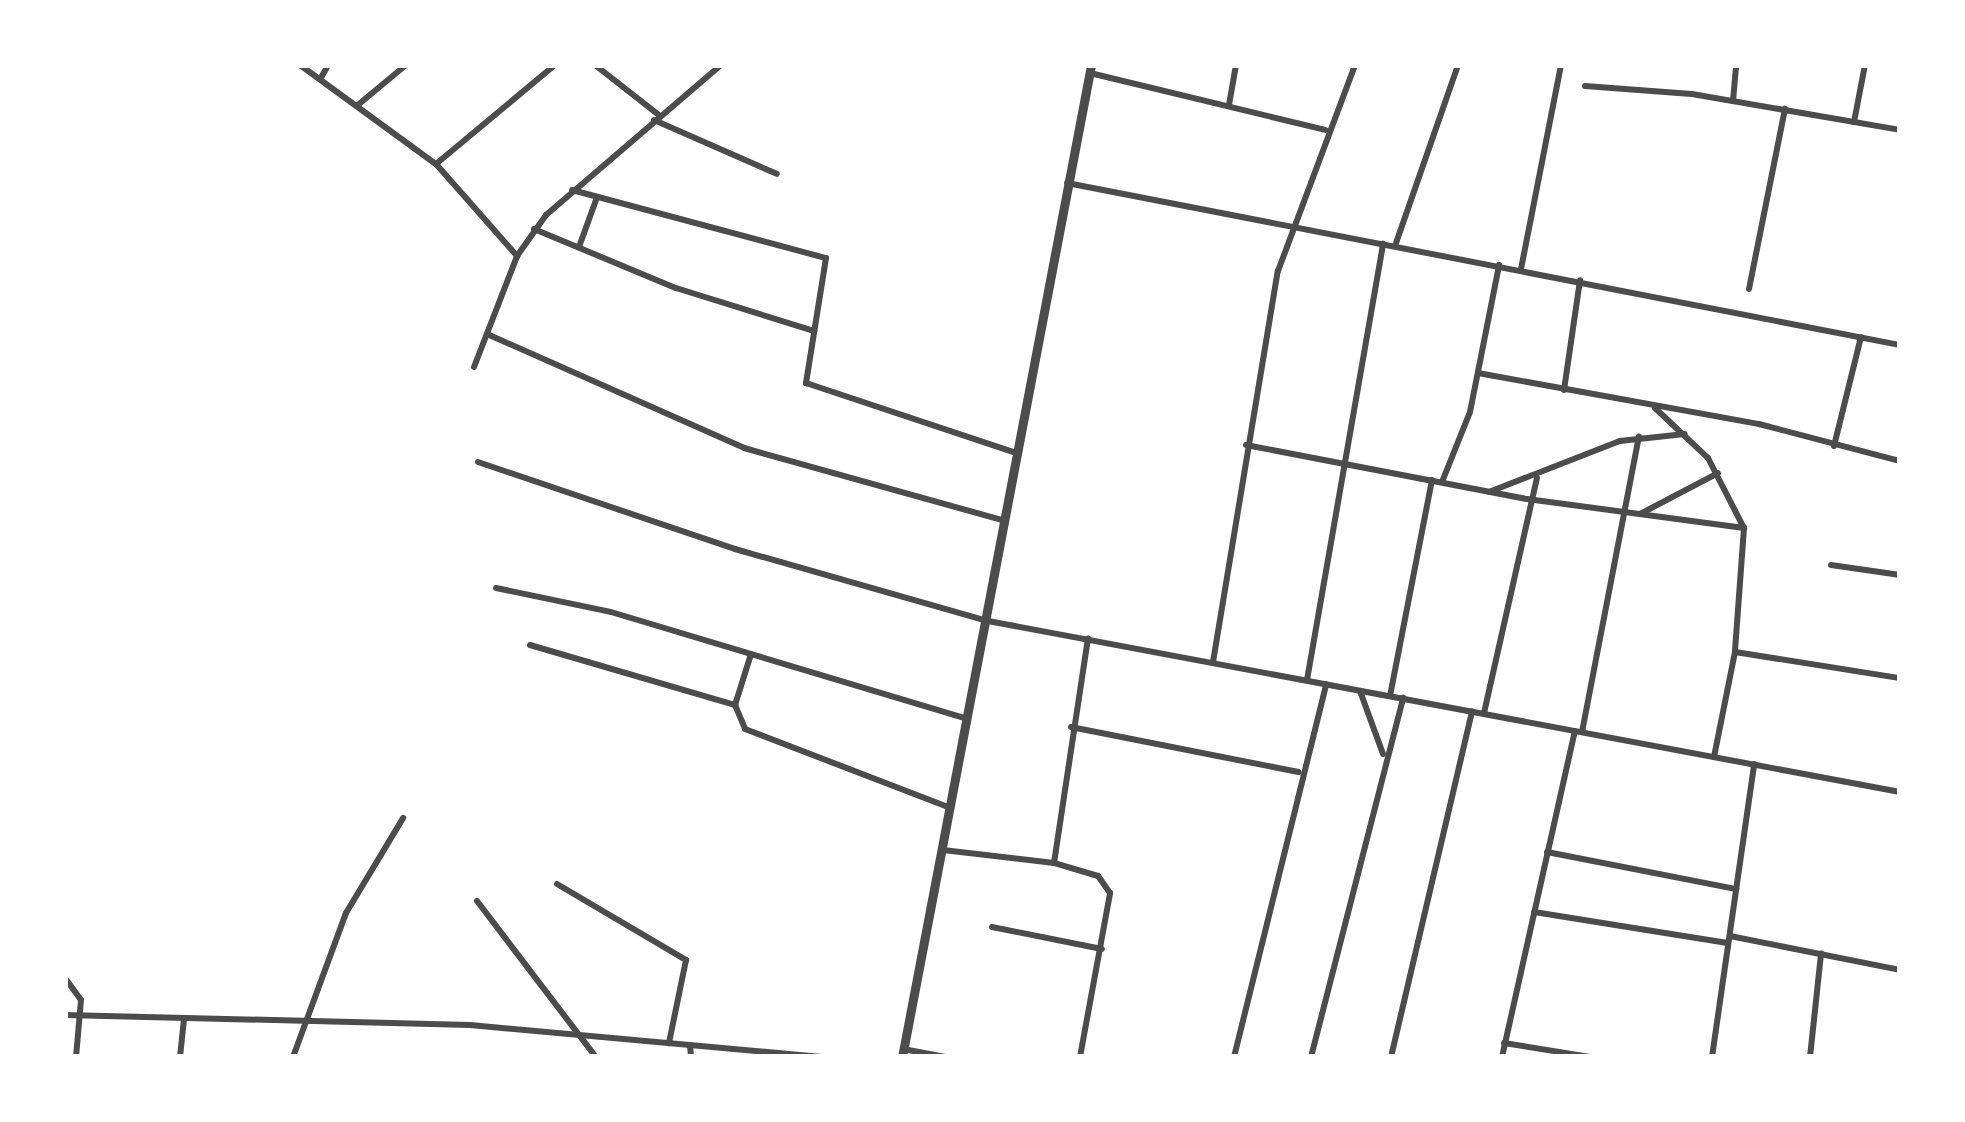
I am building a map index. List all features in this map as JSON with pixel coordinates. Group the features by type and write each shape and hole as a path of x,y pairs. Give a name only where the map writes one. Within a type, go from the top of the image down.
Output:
{"street":[{"path":"300,65 322,76 436,164 517,256"},
{"path":"322,76 328,65"},
{"path":"360,104 406,65"},
{"path":"436,164 554,65"},
{"path":"595,65 657,118 777,174"},
{"path":"474,367 517,256 534,229 572,190 721,65"},
{"path":"1228,105 1236,65"},
{"path":"1214,662 1246,445 1290,224 1325,130 1355,65"},
{"path":"1395,246 1458,65"},
{"path":"1521,268 1561,65"},
{"path":"1734,100 1736,65"},
{"path":"1854,122 1865,65"},
{"path":"945,1057 902,1053 1091,69 1325,130"},
{"path":"1585,86 1734,100 1900,130"},
{"path":"1749,289 1785,109"},
{"path":"1067,183 1521,268 1900,346"},
{"path":"572,190 596,200 826,258 807,384 1018,453"},
{"path":"579,248 596,200"},
{"path":"534,229 814,331"},
{"path":"1307,680 1340,461 1382,244"},
{"path":"1442,482 1478,374 1499,264"},
{"path":"1564,390 1580,280"},
{"path":"487,334 744,448 1006,522"},
{"path":"1834,446 1861,338"},
{"path":"1478,374 1654,407 1900,461"},
{"path":"1654,407 1685,434 1718,474 1744,528 1735,652 1714,757"},
{"path":"1488,492 1537,478 1640,436 1685,434"},
{"path":"1502,1057 1628,512 1640,436"},
{"path":"1246,445 1527,500 1744,528"},
{"path":"478,462 735,550 988,621 1900,792"},
{"path":"1640,514 1718,474"},
{"path":"1484,713 1527,500 1537,478"},
{"path":"1390,696 1432,480"},
{"path":"1831,565 1900,575"},
{"path":"496,588 752,654 968,719"},
{"path":"1054,863 1071,727 1088,639"},
{"path":"530,645 735,705 750,732 951,808"},
{"path":"1735,652 1900,678"},
{"path":"735,705 752,654"},
{"path":"1234,1057 1299,772 1326,684"},
{"path":"1359,690 1384,756"},
{"path":"1310,1057 1384,756 1404,698"},
{"path":"1391,1057 1472,711"},
{"path":"1071,727 1299,772"},
{"path":"1712,1057 1754,764"},
{"path":"294,1057 346,913 403,818"},
{"path":"943,850 1054,863 1108,886 1102,949 1080,1057"},
{"path":"1547,852 1736,889"},
{"path":"557,884 686,960 669,1043"},
{"path":"477,901 596,1057"},
{"path":"1534,912 1729,939 1900,970"},
{"path":"992,928 1102,949"},
{"path":"1810,1057 1821,954"},
{"path":"65,978 80,1016 76,1057"},
{"path":"65,1015 184,1021 470,1025 581,1039 822,1057"},
{"path":"180,1057 184,1021"},
{"path":"1504,1043 1590,1057"},
{"path":"690,1045 691,1057"}]}
